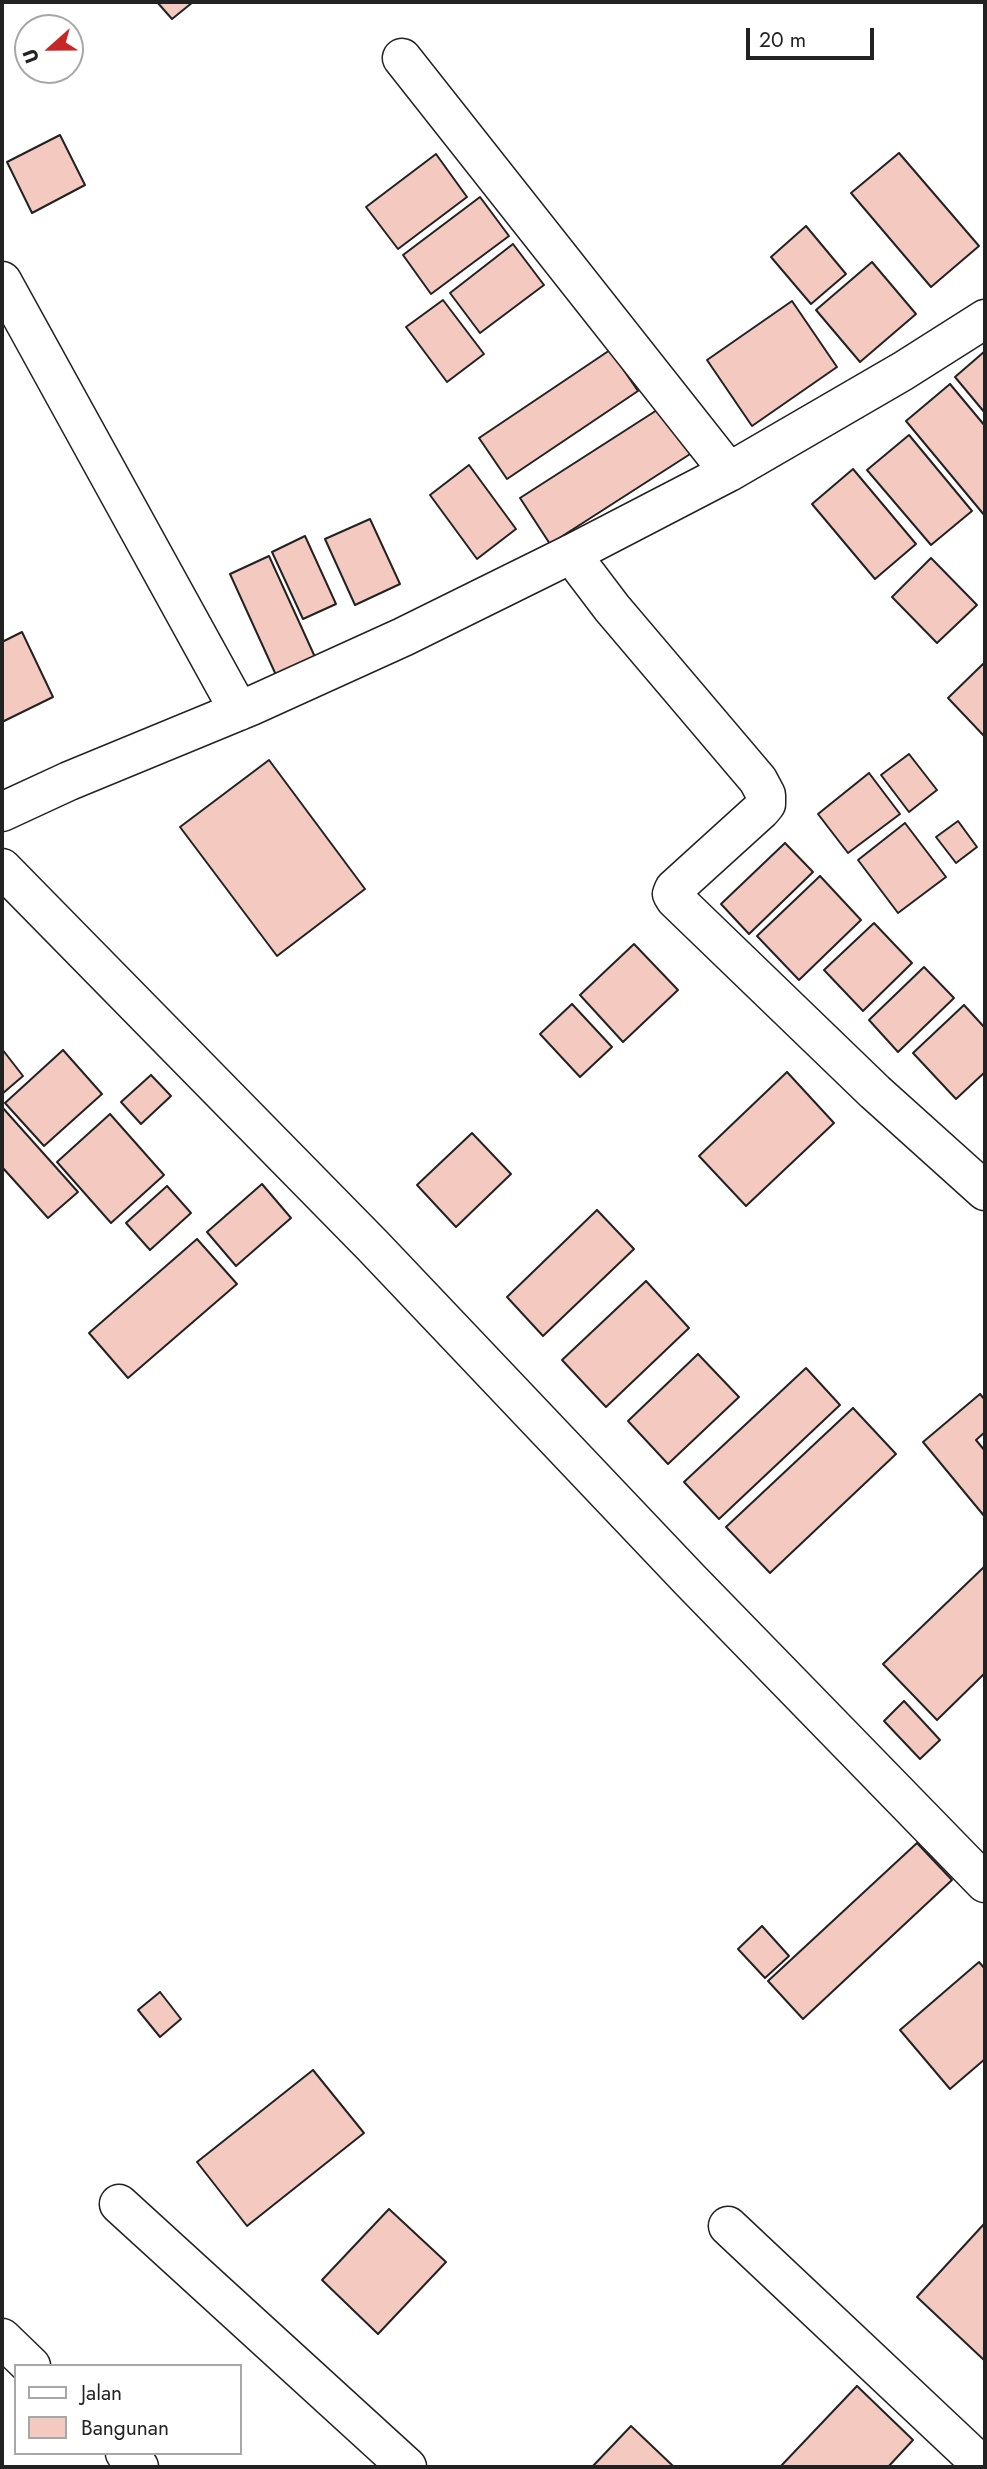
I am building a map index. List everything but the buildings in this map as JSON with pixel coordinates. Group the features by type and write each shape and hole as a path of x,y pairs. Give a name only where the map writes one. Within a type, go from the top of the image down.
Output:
{"street":[{"path":"402,58 729,472"},
{"path":"2,281 239,711"},
{"path":"2,812 239,711 403,637 570,555 729,472 903,371 985,319"},
{"path":"570,555 758,780 766,795 766,804 761,810 674,888 672,894 675,900 875,1092 985,1191"},
{"path":"2,868 373,1247 690,1580 985,1883"},
{"path":"119,2204 407,2467"},
{"path":"729,2227 984,2467"},
{"path":"2,2338 30,2364"}]}
